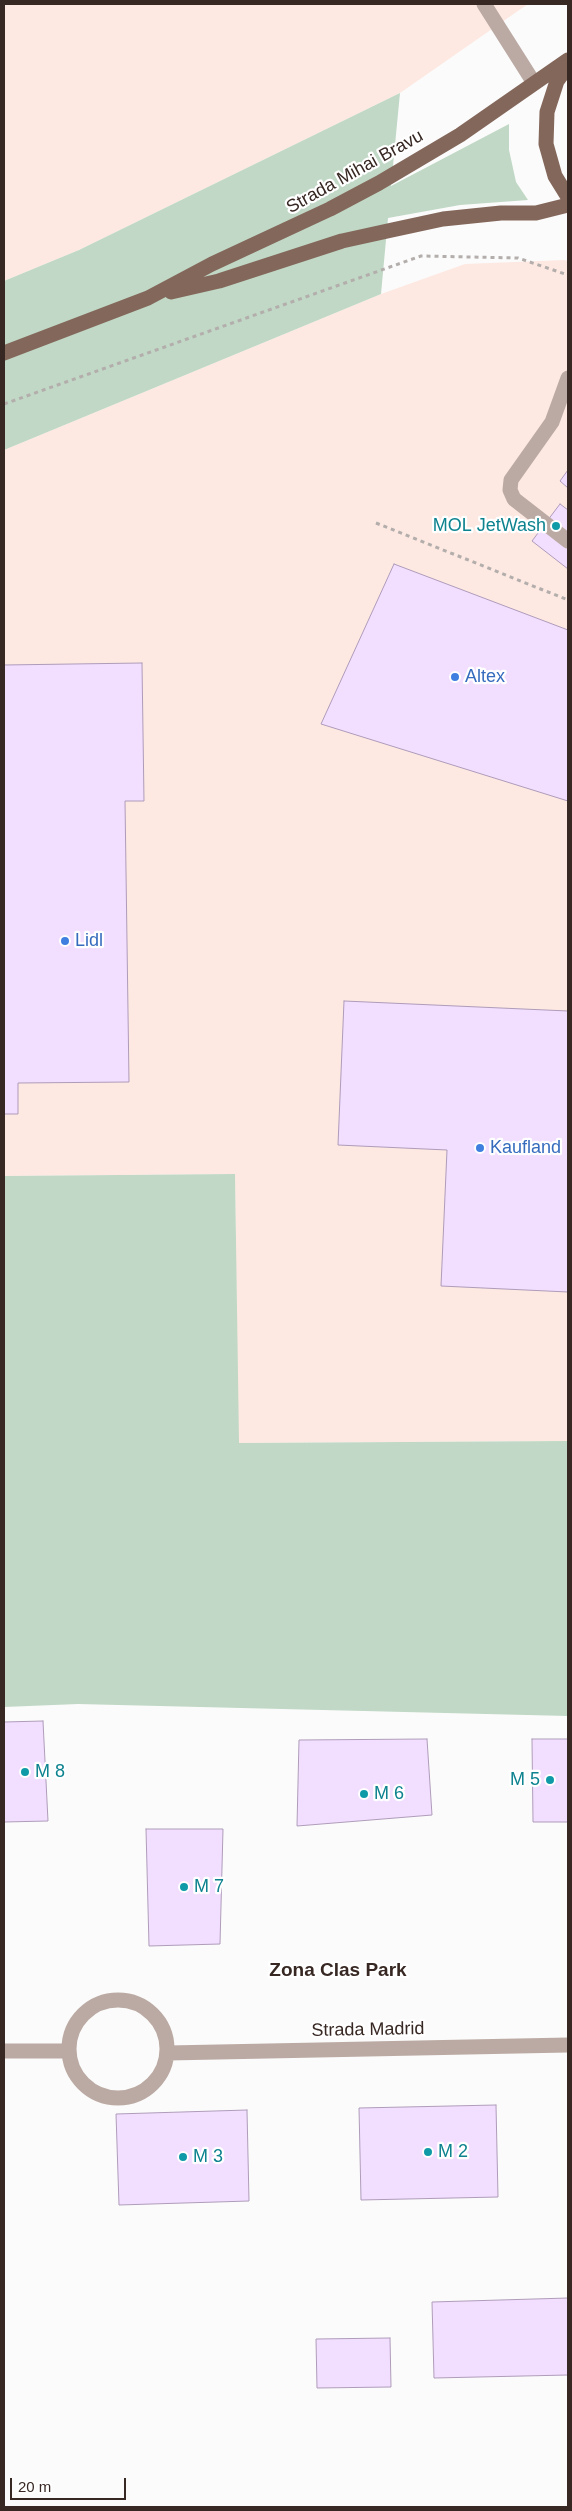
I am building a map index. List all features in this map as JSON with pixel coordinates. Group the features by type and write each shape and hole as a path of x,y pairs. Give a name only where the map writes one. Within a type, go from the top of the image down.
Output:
{"main road":[{"name":"Strada Mihai Bravu","path":"4,353 148,298 379,183 460,135 568,60"},
{"path":"568,66 558,81 547,112 546,144 555,176 568,197"},
{"name":"Strada Mihai Bravu","path":"148,298 219,281 342,241 462,217 501,213 536,213 568,204"}],"street":[{"path":"484,4 534,83"},
{"path":"568,378 565,400 512,480 510,490 514,499 568,542"},
{"path":"116,2000 132,2002 147,2010 159,2021 166,2037 168,2053 163,2070 154,2084 140,2094 124,2098 107,2097 91,2091 79,2079 72,2065 69,2051 71,2036 77,2023 87,2011 100,2004 116,2000"},
{"name":"Strada Madrid","path":"168,2053 568,2045"},
{"path":"4,2051 69,2051"}],"path":[{"path":"4,404 421,256 518,258 568,275"},
{"path":"376,523 568,600"}],"shaded area":[{"path":"4,4 528,4 400,93 79,250 4,281"},
{"path":"568,261 568,1441 238,1443 235,1174 4,1176 4,450 381,294 465,264"}],"green space":[{"path":"400,93 391,186 509,124 509,150 516,182 528,200 460,205 388,218 381,294 4,450 4,281 79,250"},
{"path":"235,1174 239,1443 568,1441 568,1716 78,1704 4,1707 4,1176"}],"building":[{"path":"568,470 568,488 560,481"},
{"name":"MOL JetWash","path":"560,504 568,510 568,569 532,541"},
{"name":"Altex","path":"394,564 568,630 568,801 321,724"},
{"name":"Lidl","path":"142,663 144,801 125,801 129,1082 18,1083 18,1114 4,1114 4,665"},
{"name":"Kaufland","path":"344,1001 568,1011 568,1292 441,1286 447,1150 338,1145"},
{"name":"M 8","path":"43,1721 48,1821 4,1822 4,1722"},
{"name":"M 6","path":"427,1739 432,1815 297,1826 299,1740"},
{"name":"M 5","path":"532,1739 568,1739 568,1822 533,1822"},
{"name":"M 7","path":"146,1829 223,1829 220,1944 149,1946"},
{"name":"M 2","path":"496,2105 498,2197 361,2200 359,2108"},
{"name":"M 3","path":"247,2110 249,2201 119,2205 116,2114"},
{"path":"568,2298 568,2375 434,2378 432,2302"},
{"path":"390,2338 391,2387 317,2388 316,2339"}],"place":[{"name":"MOL JetWash","path":"556,526"},
{"name":"Altex","path":"455,677"},
{"name":"Lidl","path":"65,941"},
{"name":"Kaufland","path":"480,1148"},
{"name":"M 8","path":"25,1772"},
{"name":"M 5","path":"550,1780"},
{"name":"M 6","path":"364,1794"},
{"name":"M 7","path":"184,1887"},
{"name":"M 2","path":"428,2152"},
{"name":"M 3","path":"183,2157"}],"district":[{"name":"Zona Clas Park","path":"338,1971"}]}
